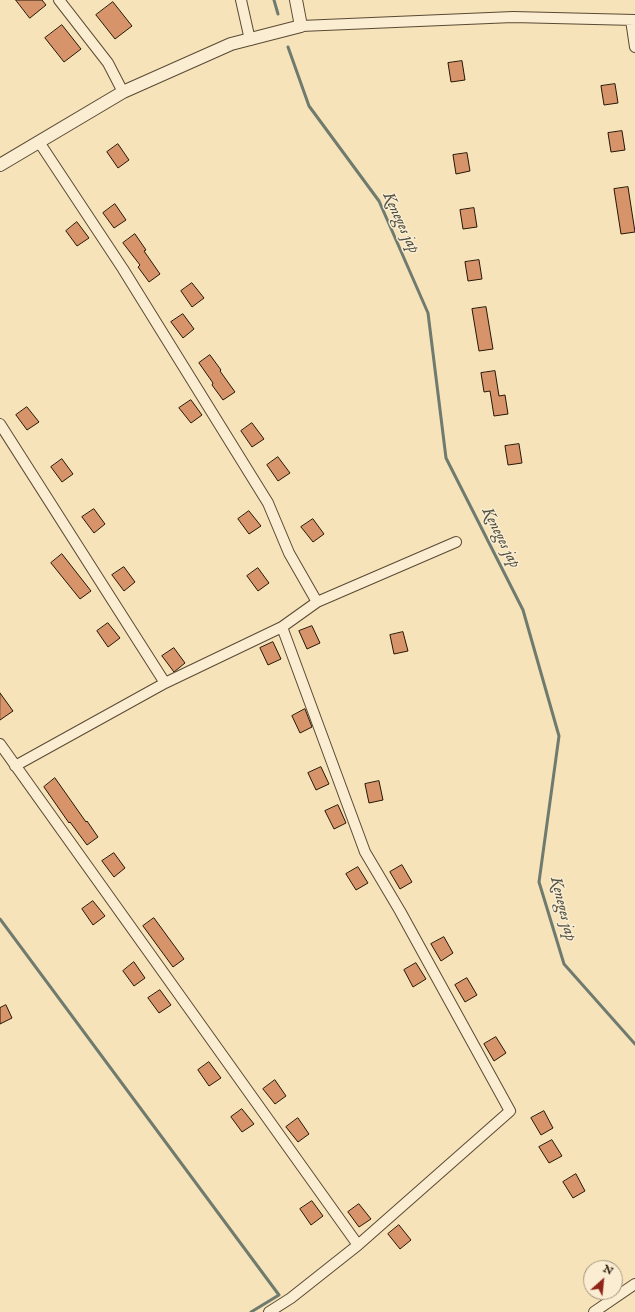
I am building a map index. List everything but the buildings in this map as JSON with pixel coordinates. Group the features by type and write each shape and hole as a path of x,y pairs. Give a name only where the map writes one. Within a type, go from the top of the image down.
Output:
{"street":[{"path":"59,0 108,63 122,92"},
{"path":"241,0 250,40"},
{"path":"296,0 302,26"},
{"path":"0,165 122,92 231,44 302,26 513,17 633,20 635,46"},
{"path":"39,142 123,269 268,503 289,553 317,602"},
{"path":"0,424 165,683"},
{"path":"15,766 165,683 282,627 317,602 456,542"},
{"path":"269,1312 291,1298 358,1246 510,1112 400,910 365,852 282,627"},
{"path":"0,744 358,1246"},
{"path":"594,1312 635,1284"}],"waterway":[{"name":"Keneges jap","path":"274,0 278,14"},
{"name":"Keneges jap","path":"288,47 309,106 379,201 428,313 446,458 523,610 559,736 539,882 564,964 635,1044"},
{"path":"0,919 279,1295 251,1312"}]}
